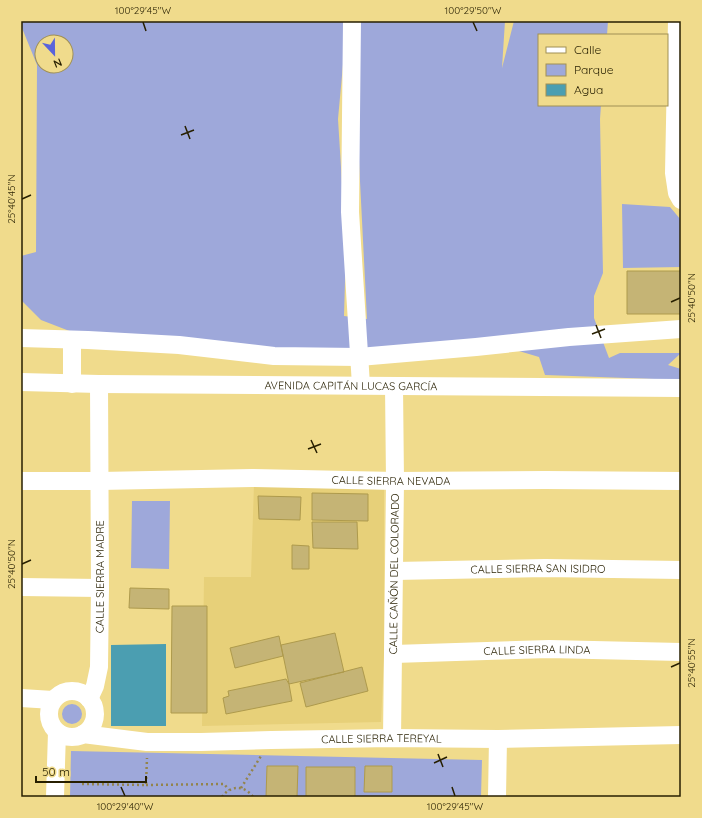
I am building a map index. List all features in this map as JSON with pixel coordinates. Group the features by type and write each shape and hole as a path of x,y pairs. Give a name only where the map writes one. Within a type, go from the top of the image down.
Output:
{"street":[{"path":"352,21 350,212 361,385"},
{"path":"677,21 674,174 677,193 681,200"},
{"path":"21,338 179,345 274,356 359,357 569,337 681,329"},
{"path":"72,340 72,384"},
{"name":"AVENIDA CAPITÁN LUCAS GARCÍA","path":"21,382 72,384 681,388"},
{"name":"CALLE SIERRA MADRE","path":"89,699 95,686 99,668 99,384"},
{"name":"CALLE CAÑÓN DEL COLORADO","path":"392,738 396,481 394,386"},
{"name":"CALLE SIERRA NEVADA","path":"21,481 100,482 252,478 396,481 681,481"},
{"name":"CALLE SIERRA SAN ISIDRO","path":"395,571 545,568 681,570"},
{"path":"21,587 100,588"},
{"name":"CALLE SIERRA LINDA","path":"394,654 550,649 681,652"},
{"path":"75,691 83,694 89,699 94,706 95,714 94,722 89,729 83,734 74,737 65,736 57,732 50,722 49,711 54,700 63,693 75,691"},
{"path":"21,698 54,700"},
{"path":"55,797 57,732"},
{"name":"CALLE SIERRA TEREYAL","path":"83,734 148,742 392,738 498,739 681,736"},
{"path":"497,797 498,739"}],"path":[{"path":"241,788 272,740"},
{"path":"146,785 148,742"},
{"path":"82,784 224,784 229,790"},
{"path":"222,797 229,790 241,788 251,793 253,797"}],"shaded area":[{"path":"384,482 384,658 381,722 202,726 204,577 251,577 254,484"}],"green space":[{"path":"22,21 347,21 338,119 346,248 344,316 367,319 354,63 357,21 505,21 502,68 514,21 608,21 607,34 538,34 538,106 601,106 603,273 594,296 594,318 609,358 620,353 681,353 668,365 681,369 681,380 545,375 539,357 485,341 340,354 85,337 41,320 21,300 21,256 36,252 37,74 74,74 74,34 34,34 34,58 22,28"},
{"path":"622,204 670,207 681,220 681,267 623,268"},
{"path":"132,501 170,501 169,569 131,568"},
{"path":"72,704 79,707 82,714 79,721 72,724 65,721 62,714 65,707"},
{"path":"71,751 482,760 481,797 70,797"}],"water":[{"path":"166,644 166,726 111,726 111,645"}],"building":[{"path":"627,271 681,271 681,314 627,314"},
{"path":"312,493 368,494 368,521 312,520"},
{"path":"258,496 301,497 300,520 259,519"},
{"path":"312,522 357,522 358,549 313,548"},
{"path":"292,545 309,546 309,569 292,569"},
{"path":"130,588 169,589 169,609 129,608"},
{"path":"172,606 207,606 207,713 171,713"},
{"path":"335,633 344,672 289,684 281,645"},
{"path":"279,636 283,656 235,668 230,648"},
{"path":"362,667 368,691 306,707 300,683"},
{"path":"286,679 289,684 292,701 226,714 223,698 229,696 228,691"},
{"path":"267,766 298,766 297,797 266,797"},
{"path":"365,766 392,766 392,792 364,792"},
{"path":"306,767 355,767 355,797 306,797"}]}
